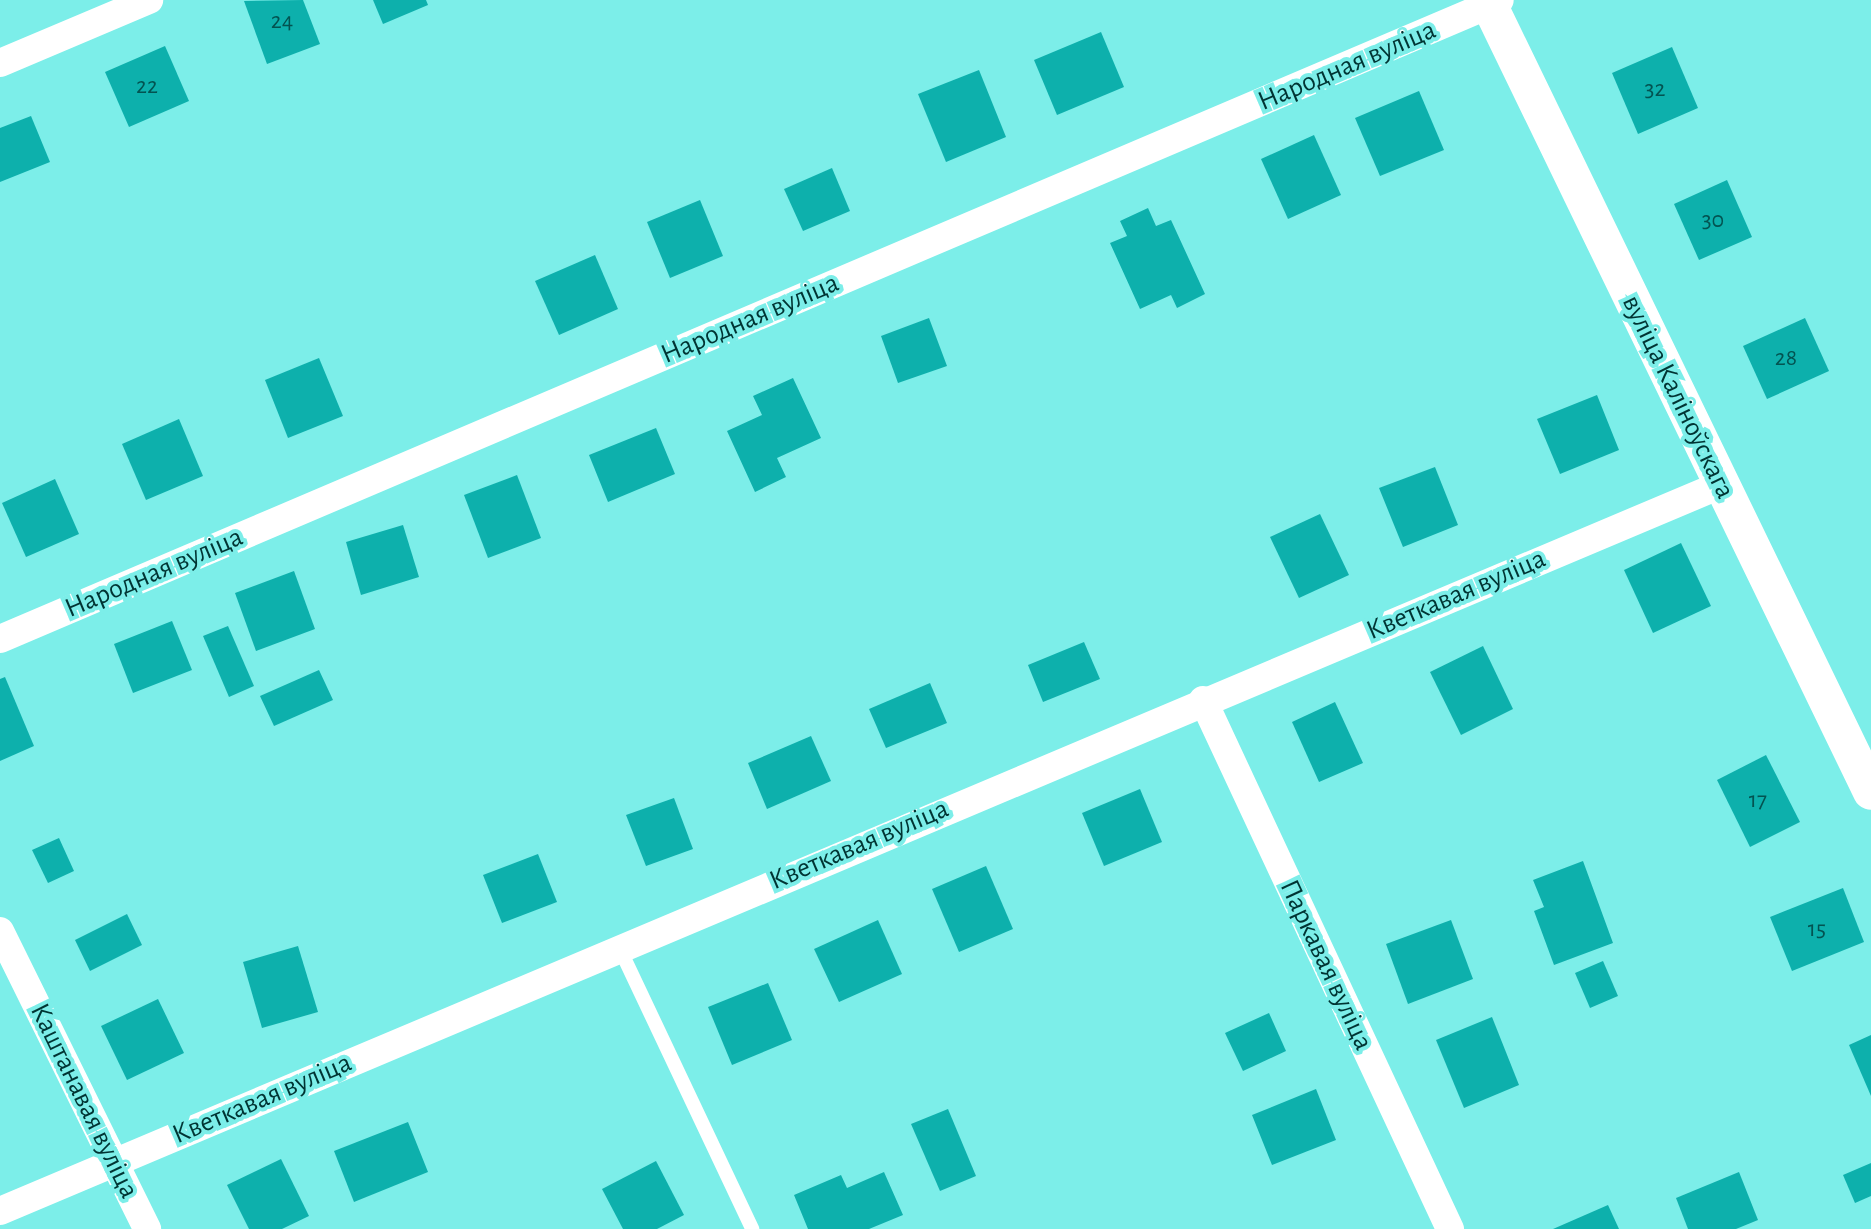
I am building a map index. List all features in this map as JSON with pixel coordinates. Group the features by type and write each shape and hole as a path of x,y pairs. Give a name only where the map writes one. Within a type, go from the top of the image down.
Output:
{"street":[{"path":"0,63 149,0"},
{"name":"вуліца Каліноўскага","path":"1492,2 1720,485 1871,792"},
{"name":"Народная вуліца","path":"0,639 1492,2"},
{"name":"Кветкавая вуліца","path":"0,1211 619,946 1720,485"},
{"name":"Паркавая вуліца","path":"1203,700 1450,1229"},
{"name":"Каштанавая вуліца","path":"0,931 147,1229"}],"lane":[{"path":"619,946 752,1229"}],"building":[{"path":"303,0 320,44 267,64 244,1"},
{"path":"373,0 426,0 428,5 383,24"},
{"path":"1101,32 1124,87 1057,115 1034,60"},
{"path":"165,46 189,101 129,127 105,72"},
{"path":"1672,47 1698,108 1638,134 1612,73"},
{"path":"979,70 1006,137 946,162 918,94"},
{"path":"1419,91 1444,150 1380,176 1355,118"},
{"path":"31,116 50,162 0,182 0,128"},
{"path":"1314,135 1341,195 1288,219 1261,159"},
{"path":"832,168 850,211 803,231 784,189"},
{"path":"1727,180 1752,237 1699,260 1674,204"},
{"path":"700,200 723,256 670,278 647,222"},
{"path":"1148,208 1156,226 1171,220 1205,294 1177,308 1171,295 1140,309 1110,243 1127,236 1120,221"},
{"path":"595,255 618,309 559,335 535,281"},
{"path":"929,318 947,366 898,383 881,336"},
{"path":"1805,318 1829,371 1767,399 1743,346"},
{"path":"319,358 343,416 288,438 265,380"},
{"path":"793,378 821,438 777,458 786,477 755,492 727,431 762,415 753,396"},
{"path":"1597,395 1619,450 1560,474 1537,419"},
{"path":"179,419 203,476 146,500 122,444"},
{"path":"656,428 675,474 608,502 589,455"},
{"path":"1435,467 1458,525 1403,547 1379,488"},
{"path":"517,475 541,538 488,558 464,495"},
{"path":"55,479 79,534 26,557 2,503"},
{"path":"1320,514 1349,575 1299,598 1270,537"},
{"path":"403,525 419,577 361,595 346,542"},
{"path":"1681,543 1711,606 1653,633 1624,570"},
{"path":"294,571 315,629 256,651 235,593"},
{"path":"172,621 192,670 133,693 114,644"},
{"path":"228,626 254,686 229,697 203,636"},
{"path":"1084,642 1100,679 1043,702 1028,665"},
{"path":"1483,646 1513,709 1461,735 1430,672"},
{"path":"319,670 333,700 274,726 260,696"},
{"path":"5,677 34,746 0,761 0,679"},
{"path":"930,683 947,723 886,748 869,709"},
{"path":"1335,702 1363,763 1319,782 1292,722"},
{"path":"811,736 831,781 767,809 748,763"},
{"path":"1766,755 1800,822 1750,847 1717,780"},
{"path":"1140,789 1162,842 1104,866 1082,813"},
{"path":"674,798 693,849 646,866 626,815"},
{"path":"59,838 74,871 48,883 32,850"},
{"path":"538,854 557,902 502,923 483,875"},
{"path":"1583,861 1613,943 1554,965 1534,911 1544,907 1533,880"},
{"path":"986,866 1013,929 959,952 932,889"},
{"path":"1843,888 1864,942 1792,971 1770,917"},
{"path":"127,914 142,945 90,971 75,940"},
{"path":"878,920 902,974 839,1002 814,949"},
{"path":"1451,920 1473,979 1408,1004 1386,944"},
{"path":"298,946 318,1012 262,1028 243,962"},
{"path":"1603,961 1618,996 1590,1008 1575,973"},
{"path":"768,983 792,1040 732,1065 708,1007"},
{"path":"158,999 184,1053 127,1080 101,1026"},
{"path":"1269,1013 1286,1051 1243,1071 1225,1033"},
{"path":"1492,1017 1519,1085 1464,1108 1436,1040"},
{"path":"1871,1035 1871,1096 1849,1045"},
{"path":"1316,1089 1336,1140 1272,1165 1252,1115"},
{"path":"948,1109 976,1176 940,1191 911,1124"},
{"path":"408,1122 428,1172 354,1202 334,1151"},
{"path":"281,1159 309,1216 282,1229 249,1229 227,1185"},
{"path":"656,1161 684,1215 657,1229 623,1229 602,1189"},
{"path":"1871,1163 1871,1196 1855,1203 1843,1175"},
{"path":"884,1172 903,1215 869,1229 808,1229 794,1195 841,1175 847,1188"},
{"path":"1739,1172 1758,1220 1736,1229 1688,1229 1676,1198"},
{"path":"1608,1205 1619,1229 1553,1229"}]}
